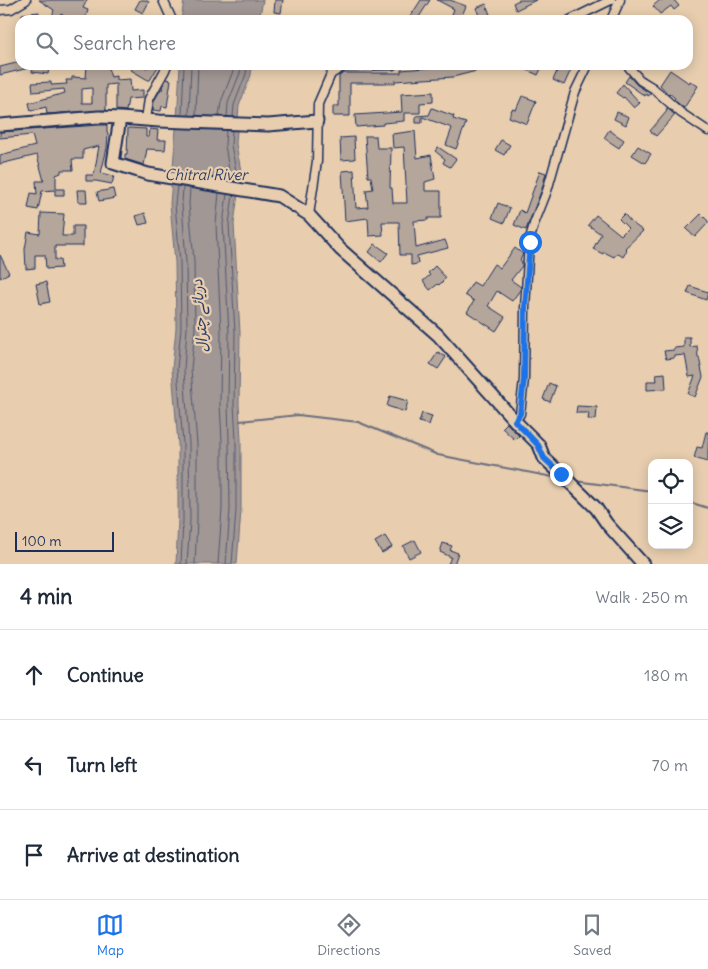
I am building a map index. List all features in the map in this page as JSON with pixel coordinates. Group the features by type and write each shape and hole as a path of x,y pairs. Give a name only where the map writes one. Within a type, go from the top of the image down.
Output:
{"street":[{"path":"0,10 11,10 26,0"},
{"path":"163,0 170,15"},
{"path":"580,15 611,0"},
{"path":"613,15 620,0"},
{"path":"146,119 149,99 165,70"},
{"path":"309,216 317,161 318,104 331,74 338,70"},
{"path":"515,421 520,414 524,379 525,316 530,242 534,224 547,191 575,92 586,70"},
{"path":"631,70 640,80 653,88 680,113 708,131"},
{"path":"0,125 99,117 268,125 317,121"},
{"path":"120,118 113,162 148,174 279,196 309,216 340,249 438,335 538,445 544,458 596,508 607,524 643,564"}],"water":[{"path":"184,0 263,0 260,15 182,15"},
{"name":"Chitral River","path":"180,70 252,70 239,106 236,144 241,171 234,224 240,333 239,404 241,440 241,510 237,564 176,564 178,444 172,369 176,328 175,262 170,204"}],"building":[{"path":"39,0 87,0 83,8 88,10 86,15 52,15 54,10"},
{"path":"140,0 149,2 143,13 135,9"},
{"path":"275,0 283,0 281,13 274,12"},
{"path":"421,0 430,0 420,15 411,15"},
{"path":"437,0 450,0 466,6 462,15 452,15 454,9"},
{"path":"519,0 536,0 516,10 513,3"},
{"path":"660,0 674,0 679,6 674,10 671,6 660,14 653,6"},
{"path":"486,4 490,15 479,15 476,8"},
{"path":"39,12 39,15 22,14"},
{"path":"15,63 15,70 21,70 0,75 0,67"},
{"path":"32,70 49,70 48,74 32,72"},
{"path":"87,70 109,70 111,77 116,76 116,80 130,79 131,91 143,90 143,98 128,99 126,111 116,110 116,84 106,85 106,110 47,114 46,107 31,111 29,103 65,93 64,89 33,92 32,83 51,82 51,85 67,84 66,80 72,80 72,77 86,78","holes":["92,88 92,103 82,103 82,89"]},
{"path":"131,70 156,70 150,80"},
{"path":"401,70 480,70 453,77 395,81 395,83 350,83 350,116 333,116 333,106 339,106 339,76 344,73 401,73"},
{"path":"527,70 540,70 538,75"},
{"path":"558,70 571,70 564,85 553,80"},
{"path":"670,70 689,83 690,81 698,86 684,108 660,85"},
{"path":"629,76 637,85 651,94 645,96 625,82"},
{"path":"166,79 171,80 167,107 162,106 161,111 153,110 154,101 161,89 163,89"},
{"path":"623,84 640,103 634,108 624,97 616,93"},
{"path":"433,92 433,102 420,103 420,113 404,113 404,121 356,127 355,115 402,112 401,94"},
{"path":"522,96 536,101 527,124 509,117 512,109 516,110"},
{"path":"432,108 454,116 453,119 466,123 456,149 446,145 452,128 422,117 422,123 416,123 416,116 429,115"},
{"path":"667,108 675,115 656,136 650,131 667,111"},
{"path":"617,112 629,117 626,125 614,119"},
{"path":"107,125 108,133 107,148 101,173 114,176 112,184 86,181 86,175 94,175 99,146 83,150 83,159 72,159 73,170 61,170 61,173 56,175 56,189 64,189 64,195 55,195 55,190 42,191 38,210 28,208 31,193 37,194 36,181 44,181 37,155 0,164 0,155 35,146 32,135 0,138 0,132"},
{"path":"128,128 146,129 146,137 149,137 150,129 158,130 157,140 166,140 165,150 147,149 144,165 125,159 125,154 127,154"},
{"path":"609,130 624,140 619,148 604,138"},
{"path":"415,131 417,158 431,155 435,179 425,182 425,191 441,191 441,218 414,221 416,248 445,240 448,248 417,256 418,264 411,265 411,255 400,255 399,222 382,222 383,235 369,236 368,218 345,221 342,171 354,170 356,208 368,207 366,190 373,189 371,177 368,177 365,136 376,136 377,148 391,148 390,188 392,188 393,203 407,203 404,147 393,148 392,134"},
{"path":"354,137 355,159 341,160 340,138"},
{"path":"501,140 510,145 504,155 495,150"},
{"path":"638,146 651,154 645,163 632,155"},
{"path":"438,147 456,159 450,167 443,163 445,159 435,151"},
{"path":"540,171 546,173 542,189 526,230 514,225 520,210 525,213"},
{"path":"113,189 115,198 99,201 97,192"},
{"path":"77,190 86,190 87,202 78,202"},
{"path":"498,203 510,208 504,223 492,218"},
{"path":"41,213 64,214 62,236 73,236 73,226 83,226 83,246 55,246 55,260 60,260 61,268 46,269 45,255 35,255 35,268 26,269 25,249 28,232 40,234"},
{"path":"145,213 148,223 139,225 136,216"},
{"path":"624,214 643,231 625,248 627,250 623,257 617,253 614,257 593,249 601,234 588,225 596,215 621,235 628,228 619,219"},
{"path":"701,214 708,223 695,237 686,229"},
{"path":"375,244 388,253 381,262 369,252"},
{"path":"515,248 523,254 520,260 522,266 511,280 521,287 512,301 497,291 488,306 505,317 496,331 467,312 474,301 465,295 473,282 480,286 494,264 500,268"},
{"path":"0,255 9,273 0,278"},
{"path":"435,266 446,278 430,290 423,281 430,275 428,273"},
{"path":"46,282 50,302 40,304 36,284"},
{"path":"690,286 708,292 706,300 687,293"},
{"path":"684,337 690,337 690,347 697,346 703,377 695,397 688,394 695,376 689,377 685,355 666,359 664,351 684,347"},
{"path":"438,352 446,357 438,369 430,364"},
{"path":"665,373 666,389 647,390 647,381 657,381 656,374"},
{"path":"549,383 556,386 550,402 543,399"},
{"path":"390,396 408,401 405,412 387,406"},
{"path":"577,406 597,407 596,420 588,419 589,413 576,413"},
{"path":"422,413 432,416 429,425 419,422"},
{"path":"507,423 519,436 515,440 502,428"},
{"path":"706,432 708,432 708,462 694,458 697,447 702,448"},
{"path":"385,536 392,547 382,553 375,542"},
{"path":"415,540 421,552 409,558 403,546"},
{"path":"443,543 452,546 450,550 458,553 454,564 448,564 451,557 440,552"}],"waterway":[{"path":"240,421 298,415 358,422 438,455 558,478"},
{"path":"575,481 648,490"},
{"path":"693,503 708,508"}],"route":[{"path":"530,242 525,308 524,379 520,414 515,421 538,445 544,458 561,474"}],"water label":[{"name":"دریائے چترال","path":"200,316"}]}
